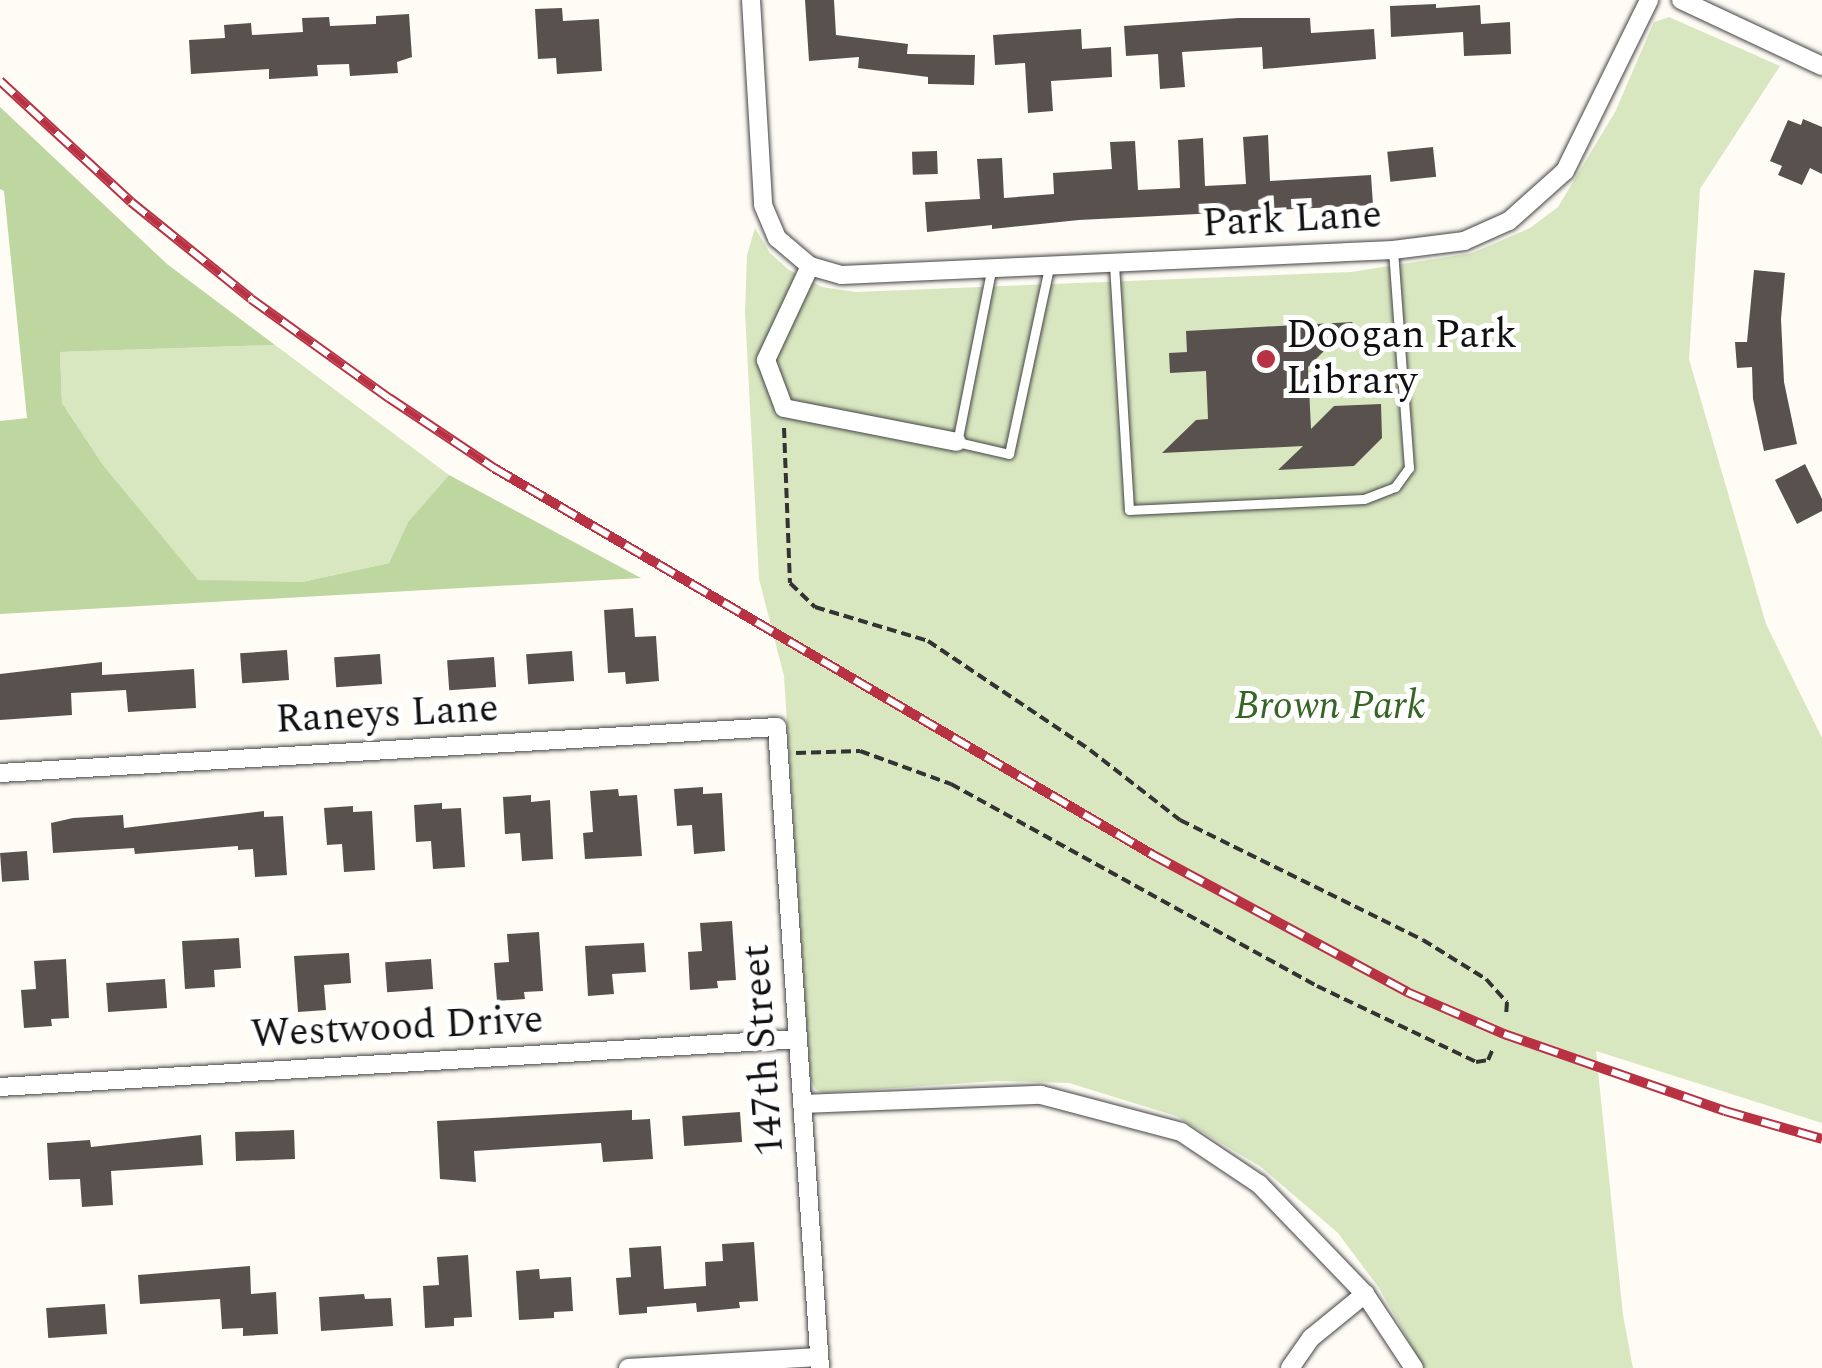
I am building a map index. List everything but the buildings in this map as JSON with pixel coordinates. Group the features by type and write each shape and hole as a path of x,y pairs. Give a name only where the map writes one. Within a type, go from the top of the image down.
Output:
{"street":[{"path":"751,0 763,205 777,238 810,266 766,360 784,408 957,442"},
{"name":"Park Lane","path":"810,266 842,274 991,271 1393,250 1435,247 1490,230 1509,221 1565,171 1649,0"},
{"path":"1681,0 1822,66"},
{"name":"147th Street","path":"777,726 820,1362"},
{"name":"Raneys Lane","path":"0,773 777,726"},
{"name":"Westwood Drive","path":"0,1087 798,1039"},
{"path":"802,1104 1041,1096 1181,1132 1259,1184 1364,1294 1414,1368"},
{"path":"1290,1368 1311,1338 1364,1294"},
{"path":"628,1368 820,1362"}],"lane":[{"path":"1114,264 1129,510 1364,499 1395,486 1409,468 1393,250"},
{"path":"991,271 957,442 1009,454 1050,268"}],"path":[{"path":"784,408 790,583 815,607 928,641 1090,750 1180,820 1422,940 1486,978 1507,1002 1506,1017"},
{"path":"779,753 860,751 950,784 1334,994 1476,1062 1488,1060 1493,1049"}],"green space":[{"name":"Brown Park","path":"1669,17 1780,66 1700,189 1689,359 1766,624 1822,738 1822,1123 1596,1051 1623,1315 1633,1368 1424,1368 1379,1288 1338,1233 1261,1167 1176,1116 1069,1083 996,1081 823,1093 815,1089 810,1076 784,676 759,579 745,312 747,255 755,228 770,253 789,270 822,287 855,292 1351,272 1472,253 1530,228 1558,207 1615,112 1654,22"},
{"path":"0,107 167,264 275,345 60,352 62,403 103,465 198,580 302,582 389,563 408,522 449,475 641,578 0,614 0,421 27,418 4,191 0,189"},
{"path":"275,345 449,475 408,522 389,563 302,582 198,581 103,465 62,403 60,352"}],"railway":[{"path":"0,81 131,202 251,299 389,398 494,468 1153,855 1407,992 1504,1034 1725,1111 1822,1139"}],"place":[{"name":"Doogan Park Library","path":"1266,359"}]}
